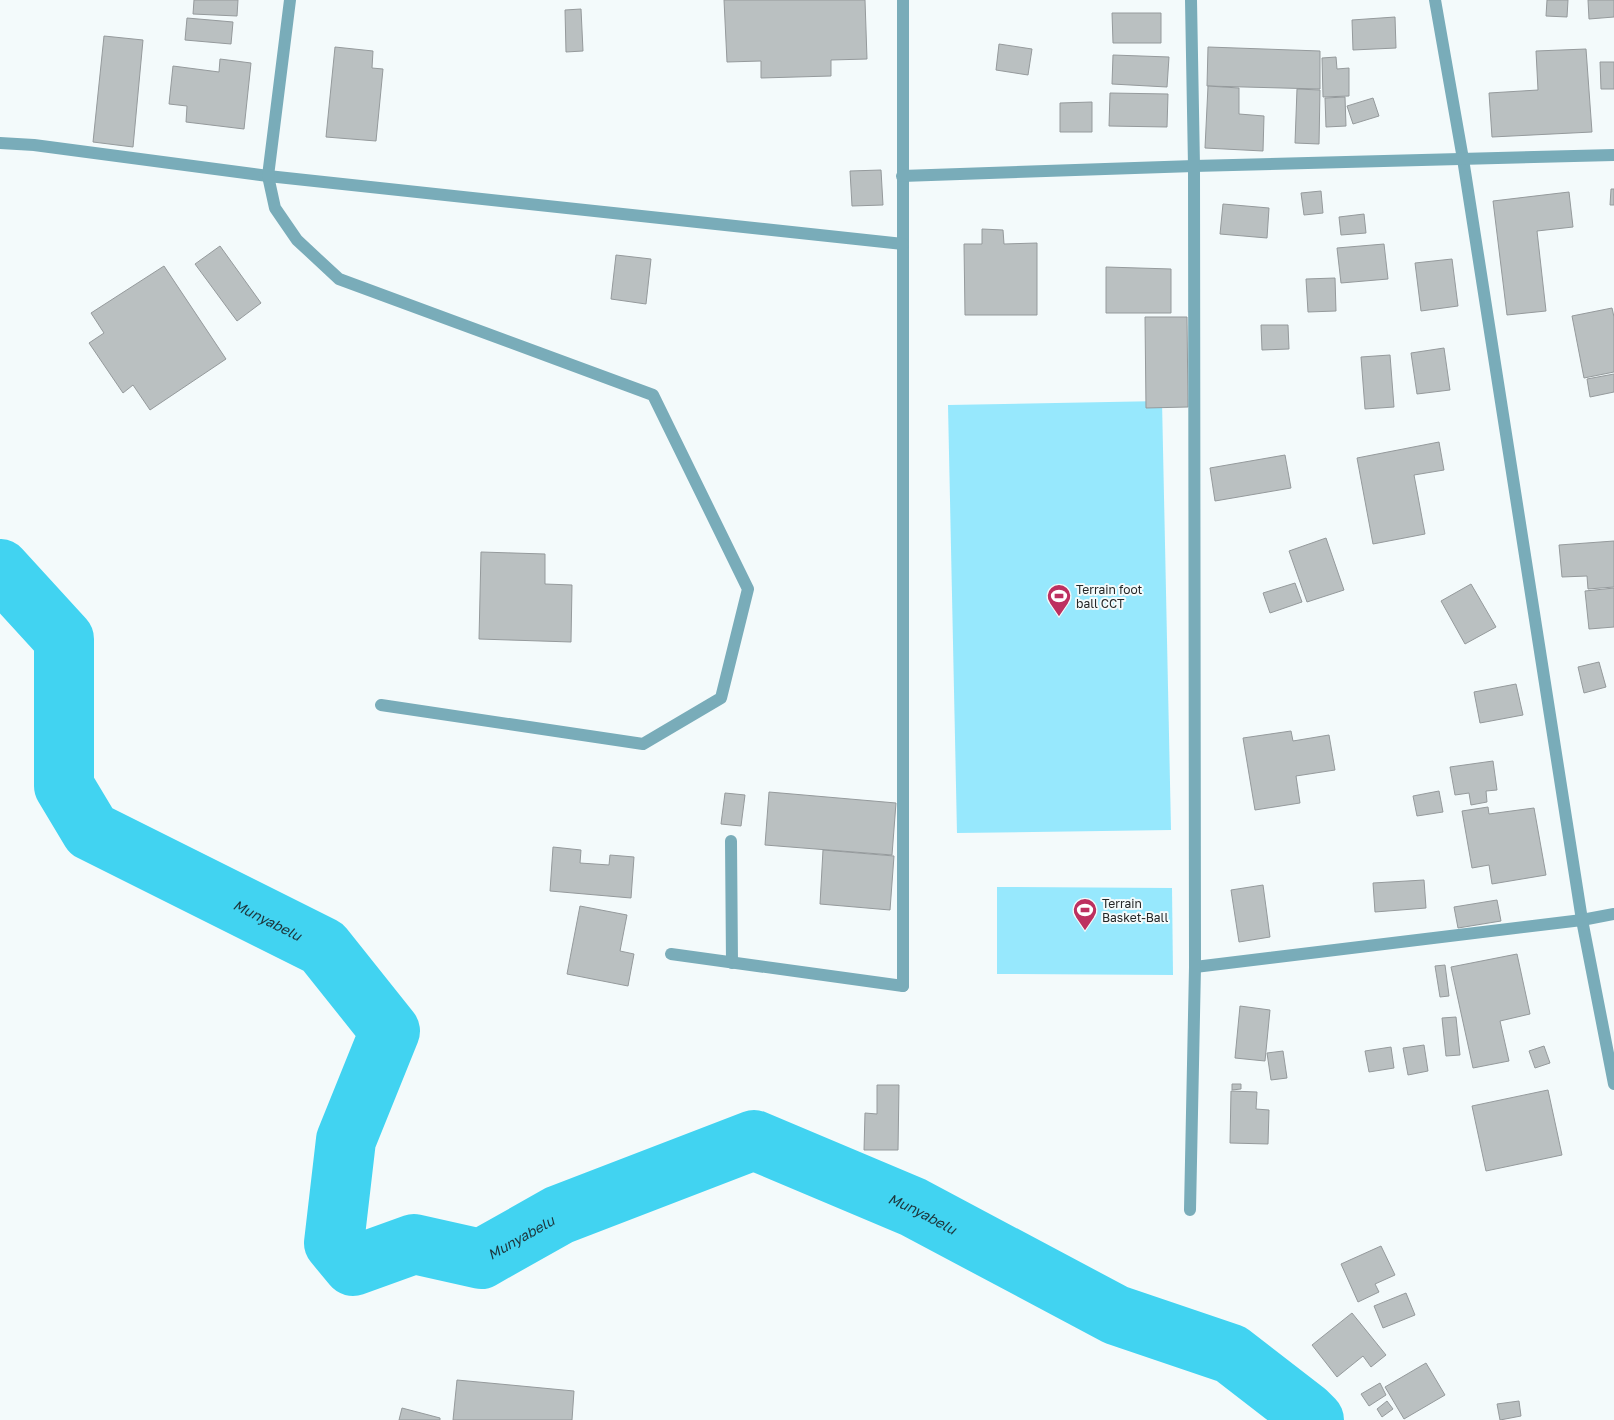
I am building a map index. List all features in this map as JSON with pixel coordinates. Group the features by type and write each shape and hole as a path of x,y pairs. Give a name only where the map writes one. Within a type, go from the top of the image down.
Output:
{"street":[{"path":"290,0 268,176 275,208 297,240 339,279 653,395 748,589 721,698 643,744 381,705"},
{"path":"671,954 904,986 903,0"},
{"path":"1190,1210 1195,967 1194,166 1191,0"},
{"path":"1435,0 1464,160 1582,920 1614,1084"},
{"path":"0,143 34,145 268,176 903,244"},
{"path":"902,176 1614,155"},
{"path":"731,841 732,962"},
{"path":"1195,967 1582,920 1614,914"}],"shaded area":[{"name":"Terrain foot ball CCT","path":"1162,401 1171,830 957,833 948,405"},
{"name":"Terrain Basket-Ball","path":"997,887 1172,888 1173,975 997,974"}],"building":[{"path":"194,0 238,0 237,16 193,14"},
{"path":"724,0 865,0 867,59 831,60 831,76 761,78 761,61 727,62"},
{"path":"1547,0 1568,0 1567,17 1546,16"},
{"path":"1588,0 1614,0 1614,17 1589,19"},
{"path":"581,9 583,51 566,52 565,10"},
{"path":"1112,13 1161,13 1161,43 1113,43"},
{"path":"1395,17 1396,48 1353,50 1352,20"},
{"path":"187,18 233,22 231,44 185,40"},
{"path":"104,36 143,40 133,147 93,142"},
{"path":"999,44 1032,49 1028,75 996,70"},
{"path":"335,47 373,51 372,68 383,69 376,141 326,137"},
{"path":"1208,47 1320,51 1320,89 1207,86"},
{"path":"1586,49 1592,132 1492,137 1489,93 1538,90 1536,51"},
{"path":"1113,55 1169,57 1167,87 1112,84"},
{"path":"1336,57 1337,69 1349,68 1349,96 1323,97 1322,58"},
{"path":"220,59 251,63 244,129 186,122 187,106 169,104 173,66 219,72"},
{"path":"1600,62 1614,62 1614,89 1601,89"},
{"path":"1208,86 1239,88 1239,114 1264,116 1263,151 1205,148"},
{"path":"1297,89 1320,90 1319,144 1295,143"},
{"path":"1110,93 1168,94 1167,127 1109,126"},
{"path":"1345,97 1346,126 1326,127 1325,98"},
{"path":"1373,98 1379,116 1353,124 1347,106"},
{"path":"1092,102 1092,132 1060,132 1060,103"},
{"path":"881,170 883,205 852,206 850,171"},
{"path":"1611,189 1614,189 1614,205 1610,205"},
{"path":"1321,191 1323,213 1304,215 1301,193"},
{"path":"1569,192 1573,227 1537,231 1546,311 1507,315 1493,201"},
{"path":"1223,204 1269,208 1267,238 1220,234"},
{"path":"1364,214 1366,233 1341,235 1339,217"},
{"path":"982,229 1003,230 1004,244 1037,243 1037,315 965,315 964,244 982,244"},
{"path":"1384,244 1388,279 1341,283 1337,248"},
{"path":"220,246 261,303 237,321 195,264"},
{"path":"616,255 651,259 646,304 611,299"},
{"path":"1452,259 1458,306 1421,311 1415,263"},
{"path":"164,266 226,359 150,410 133,385 123,393 89,343 104,333 91,313"},
{"path":"1106,267 1171,269 1171,313 1106,313"},
{"path":"1335,278 1336,311 1308,312 1306,279"},
{"path":"1612,308 1614,317 1614,372 1584,378 1572,316"},
{"path":"1145,317 1187,317 1188,407 1146,408"},
{"path":"1261,325 1288,325 1289,349 1262,350"},
{"path":"1444,348 1450,390 1417,394 1411,353"},
{"path":"1390,355 1394,407 1365,409 1361,357"},
{"path":"1614,374 1614,392 1590,397 1587,379"},
{"path":"1439,442 1444,470 1414,475 1425,534 1373,544 1357,458"},
{"path":"1285,455 1291,488 1215,501 1210,468"},
{"path":"1326,538 1344,590 1307,602 1289,551"},
{"path":"1614,541 1614,587 1588,589 1587,576 1562,577 1559,545"},
{"path":"481,552 545,554 545,584 572,585 571,642 479,639"},
{"path":"1295,583 1302,602 1270,613 1263,593"},
{"path":"1471,584 1496,627 1465,644 1441,601"},
{"path":"1614,588 1614,627 1589,629 1585,591"},
{"path":"1599,662 1606,687 1584,693 1578,667"},
{"path":"1516,684 1523,715 1480,723 1474,692"},
{"path":"1291,731 1293,741 1329,735 1335,770 1296,776 1300,803 1255,810 1243,738"},
{"path":"1493,761 1497,790 1486,791 1487,802 1471,805 1469,793 1455,795 1450,767"},
{"path":"1439,791 1443,812 1417,816 1413,796"},
{"path":"769,792 896,803 892,855 765,845"},
{"path":"725,793 745,795 741,826 721,824"},
{"path":"1488,807 1489,814 1534,808 1546,875 1492,884 1489,865 1472,868 1462,811"},
{"path":"553,847 581,850 580,863 609,865 610,855 634,857 631,898 550,891"},
{"path":"823,850 894,856 890,910 820,904"},
{"path":"1424,880 1426,908 1375,912 1373,883"},
{"path":"1263,885 1270,937 1239,942 1231,890"},
{"path":"1497,900 1501,921 1458,928 1454,907"},
{"path":"580,906 627,915 620,951 634,954 628,986 567,974"},
{"path":"1517,954 1530,1014 1500,1021 1509,1061 1473,1068 1451,967"},
{"path":"1445,965 1449,996 1440,997 1435,966"},
{"path":"1240,1006 1270,1010 1265,1061 1235,1058"},
{"path":"1456,1017 1460,1055 1446,1056 1442,1018"},
{"path":"1424,1045 1428,1071 1408,1075 1403,1048"},
{"path":"1544,1046 1550,1063 1535,1068 1529,1051"},
{"path":"1391,1047 1394,1068 1369,1072 1365,1051"},
{"path":"1283,1051 1287,1078 1271,1080 1267,1053"},
{"path":"1232,1084 1241,1084 1241,1089 1232,1090"},
{"path":"877,1085 899,1085 898,1150 864,1150 865,1113 877,1114"},
{"path":"1548,1090 1562,1155 1486,1171 1472,1106"},
{"path":"1231,1091 1257,1092 1256,1109 1269,1110 1268,1144 1230,1143"},
{"path":"1381,1246 1395,1275 1375,1284 1379,1292 1358,1302 1341,1264"},
{"path":"1406,1293 1415,1315 1383,1328 1374,1306"},
{"path":"1352,1313 1386,1355 1371,1367 1363,1356 1337,1377 1312,1345"},
{"path":"1426,1363 1445,1395 1404,1419 1385,1387"},
{"path":"457,1380 574,1391 572,1420 453,1420"},
{"path":"1380,1383 1386,1395 1369,1406 1361,1394"},
{"path":"1387,1401 1393,1409 1382,1417 1377,1409"},
{"path":"1519,1401 1521,1416 1500,1420 1497,1404"},
{"path":"402,1408 440,1418 440,1420 399,1420"}],"waterway":[{"name":"Munyabelu","path":"0,569 64,639 64,786 91,831 323,947 390,1031 346,1140 334,1243 353,1266 414,1244 481,1259 559,1215 754,1140 913,1207 1116,1315 1231,1354 1314,1420"}],"place":[{"name":"Terrain foot ball CCT","path":"1059,617"},
{"name":"Terrain Basket-Ball","path":"1085,931"}]}
